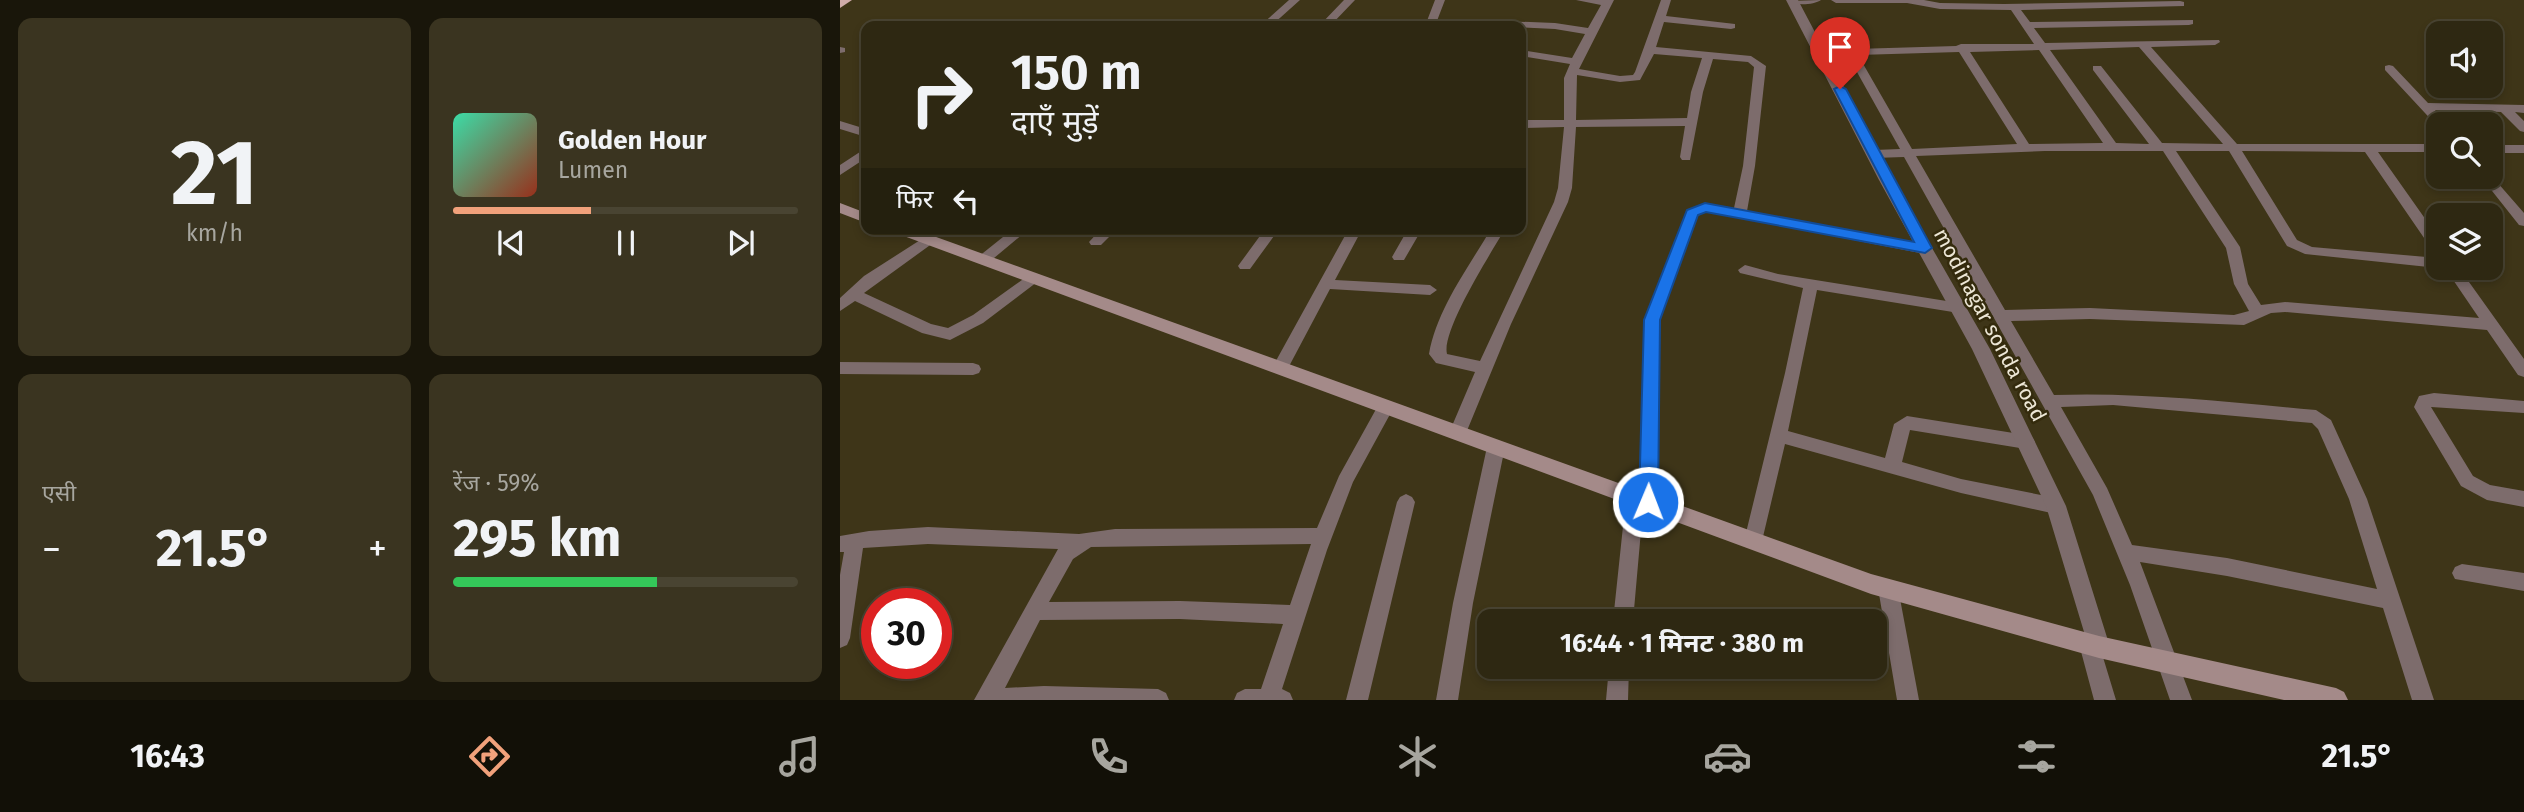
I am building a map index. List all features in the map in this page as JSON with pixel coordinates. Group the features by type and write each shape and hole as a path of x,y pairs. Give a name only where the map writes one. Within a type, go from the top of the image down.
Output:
{"highway":[{"path":"840,4 846,0"}],"main road":[{"path":"840,208 861,216"},
{"path":"914,235 1888,588 2099,647 2336,700"}],"street":[{"path":"1271,21 1295,0"},
{"path":"1329,21 1350,0"},
{"path":"1432,21 1440,0"},
{"path":"1458,433 1566,188 1569,94 1574,66 1608,2 1581,0"},
{"path":"1526,54 1620,79 1636,78 1666,0"},
{"path":"1796,0 1816,0"},
{"name":"modinagar sonda road","path":"1796,0 1824,52 1891,153 1925,248 1959,309 2056,506 2099,647"},
{"path":"1836,0 1919,1 1940,6 2014,7 2180,4"},
{"path":"2014,7 2112,147"},
{"path":"1658,18 1731,26"},
{"path":"2026,25 2189,22"},
{"path":"1526,25 1592,32"},
{"path":"1824,52 2215,42"},
{"path":"2141,43 2232,146 2292,243 2310,251 2426,262"},
{"path":"1961,47 2025,148"},
{"path":"1648,50 1751,59 1760,66 1749,166 1740,214"},
{"path":"1847,50 1891,153 2003,316 2101,494 2126,552 2161,661 2181,700"},
{"path":"1686,157 1691,122 1709,55"},
{"path":"2097,68 2162,146 2234,247 2241,284 2257,312"},
{"path":"2389,68 2430,112"},
{"path":"2424,106 2524,109"},
{"path":"2504,108 2524,128"},
{"path":"1526,124 1691,122"},
{"path":"840,125 861,131"},
{"path":"1891,153 2162,146 2426,148"},
{"path":"2368,147 2426,231"},
{"path":"2503,149 2524,149"},
{"path":"840,171 861,156"},
{"path":"2497,189 2524,222"},
{"path":"1625,609 1642,500 1652,320 1692,213 1705,207 1925,248"},
{"path":"983,260 1014,235"},
{"path":"1096,242 1104,235"},
{"path":"1245,266 1268,235"},
{"path":"1280,368 1352,235"},
{"path":"1399,257 1412,235"},
{"path":"1485,368 1443,359 1437,354 1437,347 1456,305 1495,235"},
{"path":"840,306 928,240"},
{"path":"1745,270 1959,309"},
{"path":"854,294 942,335 950,334 978,319 1034,279"},
{"path":"2460,280 2524,371"},
{"path":"1325,284 1430,290"},
{"path":"1753,541 1811,284"},
{"path":"2003,316 2050,312 2115,313 2244,320 2257,312 2285,307 2492,325"},
{"path":"840,368 973,369"},
{"path":"2524,407 2434,399 2425,401 2422,407 2467,481 2476,489 2491,494 2524,499"},
{"path":"2051,401 2155,402 2316,417 2325,425 2358,499 2423,700"},
{"path":"1268,700 1323,536 1345,481 1387,407"},
{"path":"1892,467 1900,429 1907,424 2026,442"},
{"path":"1777,435 1961,486 2056,506"},
{"path":"1447,700 1496,447"},
{"path":"1357,700 1406,502"},
{"path":"840,638 848,542 940,536 1077,542 1115,537 1323,536"},
{"path":"987,699 1068,549 1077,542"},
{"path":"2126,552 2227,567 2391,601"},
{"path":"2462,573 2524,582"},
{"path":"1888,588 1908,700"},
{"path":"1034,611 1180,610 1296,615"},
{"path":"2099,647 2105,700"},
{"path":"1617,700 1618,679"},
{"path":"987,699 1044,697 1158,700"},
{"path":"1245,700 1282,700"}],"route":[{"path":"1648,502 1652,320 1692,213 1705,207 1925,248 1886,180 1840,89"}]}
